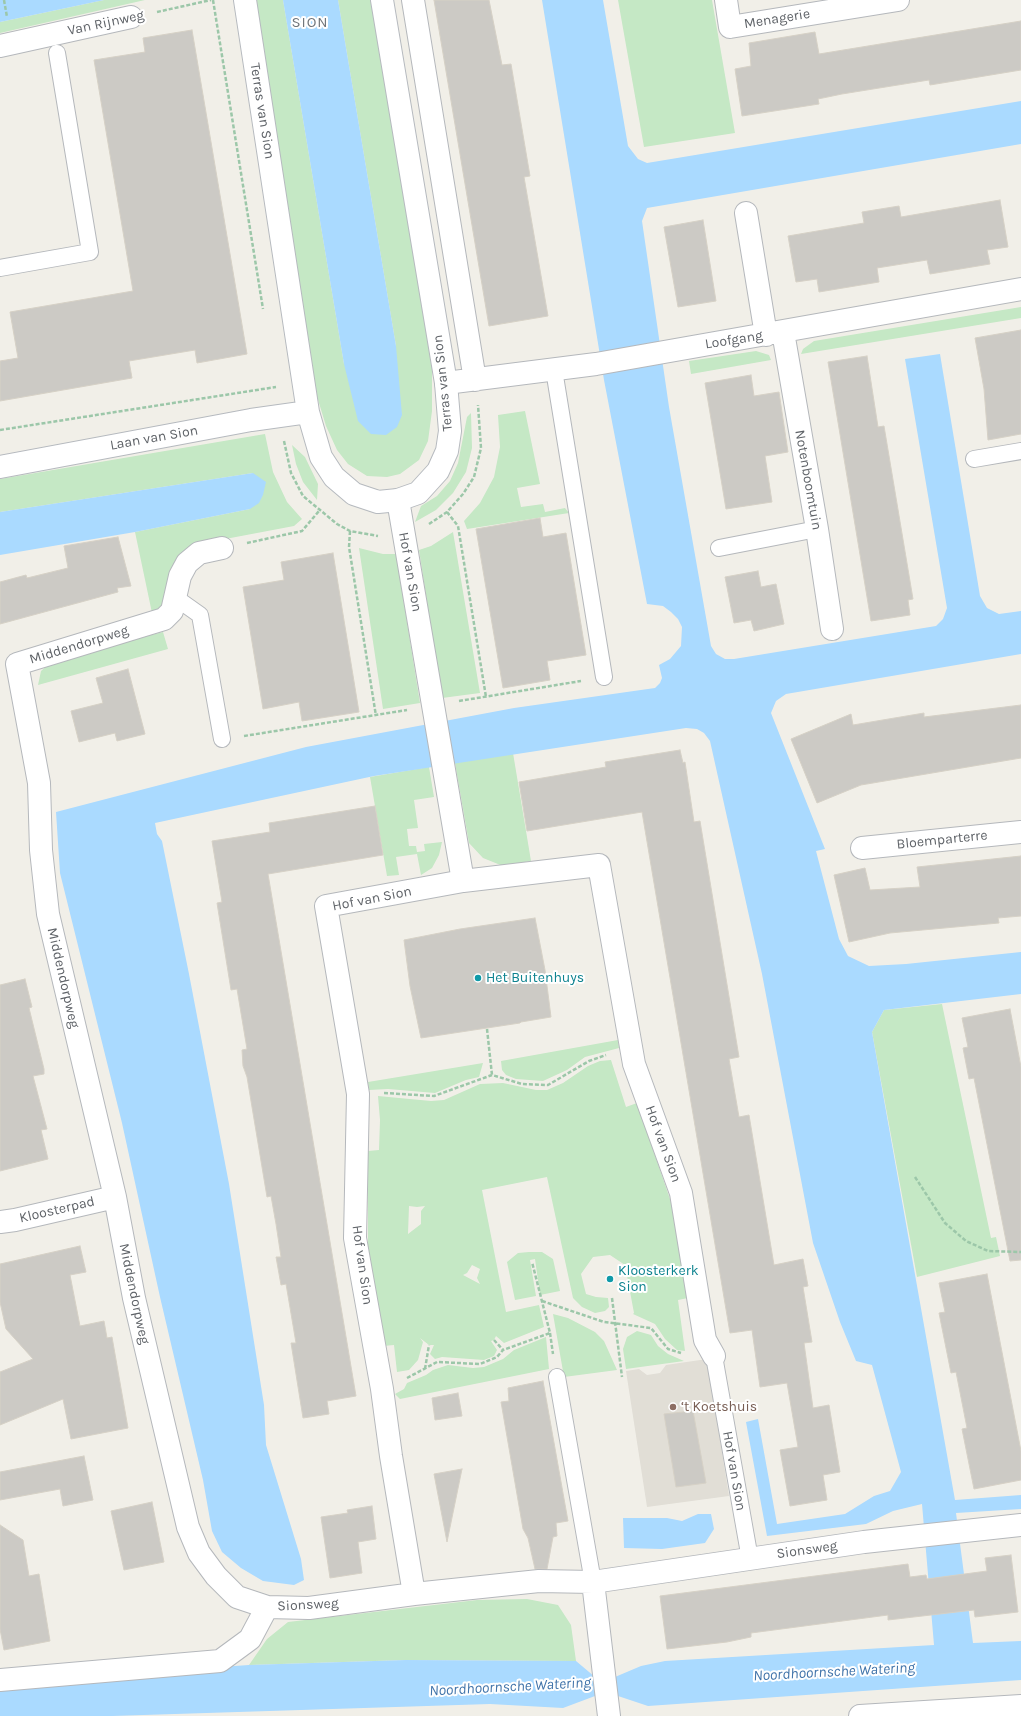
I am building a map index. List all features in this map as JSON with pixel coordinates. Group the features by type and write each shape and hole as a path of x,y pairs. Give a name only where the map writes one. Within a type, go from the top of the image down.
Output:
{"street":[{"name":"Terras van Sion","path":"245,0 308,412 321,457 334,477 354,494 378,502 398,500 418,493 438,471 447,451 450,431 446,383 382,0"},
{"name":"Terras van Sion","path":"413,0 475,380"},
{"name":"Menagerie","path":"726,0 730,27 898,0"},
{"name":"Van Rijnweg","path":"0,46 131,17"},
{"name":"Notenboomtuin","path":"746,213 817,529 832,629"},
{"name":"Loofgang","path":"446,383 596,364 1021,289"},
{"name":"Laan van Sion","path":"0,467 251,420 308,412"},
{"name":"Hof van Sion","path":"398,500 463,881"},
{"name":"Middendorpweg","path":"222,548 199,553 188,564 180,576 172,611 164,619 17,664 39,783 41,850 48,914 115,1196 134,1298 188,1526 199,1553 216,1576 237,1597 267,1607"},
{"name":"Bloemparterre","path":"862,848 1021,832"},
{"name":"Hof van Sion","path":"414,1594 391,1456 382,1389 355,1238 358,1094 326,906 463,881 599,865 630,1047 634,1064 681,1193 705,1340 712,1353"},
{"name":"Kloosterpad","path":"0,1222 15,1220 115,1196"},
{"name":"Sionsweg","path":"0,1680 220,1661 250,1638 267,1607 309,1608 414,1594 539,1581 593,1582 750,1558 1021,1525"},
{"path":"593,1582 607,1707"},
{"path":"860,1716 1021,1706"}],"lane":[{"path":"0,268 90,252 57,53"},
{"path":"554,370 604,677"},
{"path":"974,459 1021,451"},
{"path":"719,548 817,529"},
{"path":"176,598 200,615 222,739"},
{"name":"Hof van Sion","path":"712,1353 750,1558"},
{"path":"557,1378 593,1582"}],"path":[{"path":"4,0 7,19"},
{"name":"Van Rijnweg","path":"131,17 211,0"},
{"path":"0,430 276,387"},
{"path":"222,548 302,531 319,511"},
{"path":"447,512 458,526 486,697"},
{"path":"350,531 349,547 376,716"},
{"path":"487,1029 492,1075"},
{"path":"358,1094 400,1093 434,1096 492,1075 522,1084 548,1085 588,1060 630,1047"},
{"path":"915,1177 945,1223 966,1241 988,1251 1021,1252"},
{"path":"382,1389 438,1362 480,1364 497,1357 503,1350 550,1333 532,1262"},
{"path":"612,1298 622,1377"},
{"path":"542,1301 604,1322 651,1328 668,1349 678,1353 712,1353"},
{"path":"494,1340 503,1350"},
{"path":"425,1369 429,1345"}],"shaded area":[{"name":"‘t Koetshuis","path":"707,1359 729,1496 647,1507 626,1371 639,1369 647,1375 660,1373 666,1365"}],"green space":[{"path":"104,0 145,0 0,33 0,22"},
{"path":"248,0 283,0 344,364 396,346 338,0 372,0 432,360 432,411 428,441 419,460 400,474 387,477 367,476 348,464 337,450 326,426 312,380"},
{"path":"618,0 712,0 735,133 644,147"},
{"path":"1021,307 1021,318 801,354 803,349 814,341"},
{"path":"756,351 769,355 771,360 691,374 689,361"},
{"path":"525,411 540,484 517,488 521,507 543,504 545,512 565,508 569,513 467,529 464,521 480,503 494,477 500,447 498,415"},
{"path":"471,413 472,448 466,472 453,493 436,510 415,522 421,506 437,496 450,481 458,463 467,417"},
{"path":"265,434 273,472 287,502 302,519 294,526 220,540 163,606 152,613 135,532 250,509 253,473 0,512 0,479"},
{"path":"292,445 305,457 318,484 317,500 303,482 296,464"},
{"path":"453,532 480,693 442,698 419,550 431,546"},
{"path":"359,548 383,554 396,554 420,703 383,709"},
{"path":"163,632 168,649 38,685 41,671 55,659"},
{"path":"513,753 531,861 503,866 483,858 469,843 455,763"},
{"path":"429,767 434,797 414,800 418,828 407,829 409,846 416,846 417,852 425,851 424,844 442,842 439,855 432,868 421,875 417,854 396,857 399,875 387,876 370,777"},
{"path":"942,1004 991,1238 996,1237 1000,1256 917,1277 872,1032 884,1010"},
{"path":"618,1040 619,1048 585,1057 567,1070 543,1081 516,1079 506,1075 502,1070 501,1061"},
{"path":"611,1060 626,1107 637,1103 671,1202 688,1298 678,1300 685,1351 677,1350 665,1339 655,1324 633,1314 625,1265 610,1255 593,1257 581,1274 586,1294 608,1298 609,1307 605,1311 595,1313 582,1307 573,1298 547,1177 482,1190 506,1312 539,1305 544,1327 504,1343 496,1336 494,1340 491,1341 497,1350 494,1356 484,1360 442,1357 435,1359 430,1354 434,1345 429,1345 420,1338 423,1342 418,1360 409,1370 397,1372 394,1345 383,1346 368,1247 368,1151 379,1150 380,1120 378,1096 431,1101 444,1100 480,1084 503,1083 536,1090 547,1090 563,1083 588,1066 600,1061","holes":["409,1206 425,1206 421,1211 421,1224 408,1234","472,1265 480,1269 477,1278 480,1284 463,1275 467,1273"]},
{"path":"483,1063 479,1077 466,1080 435,1093 388,1089 369,1090 368,1082"},
{"path":"542,1252 553,1259 560,1291 540,1295 535,1259 530,1260 536,1296 515,1300 507,1262 518,1253"},
{"path":"553,1314 568,1318 595,1332 604,1341 617,1370 564,1377"},
{"path":"637,1331 651,1335 658,1346 668,1354 684,1361 626,1369 623,1349 627,1337"},
{"path":"546,1337 549,1369 400,1399 395,1394 404,1389 407,1383 426,1375 433,1370 448,1365 473,1368 484,1367 503,1359 514,1350"},
{"path":"527,1599 558,1605 571,1625 576,1661 406,1660 249,1665 267,1639 288,1622 477,1600"}],"water":[{"path":"0,0 104,0 0,22"},
{"path":"283,0 338,0 396,346 402,415 397,427 386,435 371,434 358,421 344,364"},
{"name":"Noordhoornsche Watering","path":"542,0 603,0 628,146 638,159 647,163 1021,101 1021,144 647,208 642,221 669,407 711,646 716,654 725,659 734,659 936,626 943,619 947,608 905,359 940,354 980,596 987,608 999,614 1021,611 1021,654 786,694 776,701 771,713 825,849 816,851 839,939 848,956 869,966 906,964 1021,952 1021,994 884,1010 872,1032 955,1500 1021,1495 1021,1509 956,1513 973,1643 1021,1641 1021,1680 648,1706 615,1695 595,1696 563,1708 490,1704 112,1716 0,1716 0,1684 118,1674 249,1665 406,1660 576,1661 595,1677 615,1677 641,1666 665,1661 934,1645 922,1504 893,1511 866,1524 767,1536 746,1422 758,1419 777,1524 845,1514 874,1496 890,1491 901,1472 872,1365 856,1361 840,1322 813,1243 762,974 710,741 704,733 697,729 686,728 374,776 155,823 157,834 162,841 229,1184 264,1405 266,1445 301,1559 304,1580 294,1585 263,1581 241,1568 222,1552 212,1531 203,1480 160,1297 122,1123 60,873 56,812 306,747 514,708 655,688 660,683 662,678 659,665 670,659 681,646 682,627 678,619 663,606 647,604 604,380"},
{"path":"253,473 266,482 263,495 259,503 250,509 135,532 0,555 0,512"},
{"path":"698,1514 711,1514 714,1529 705,1543 662,1549 624,1548 623,1518 667,1518 682,1521"}],"building":[{"path":"434,0 489,0 502,65 511,64 530,176 524,177 548,316 489,326"},
{"path":"1021,21 1021,70 930,85 929,80 842,94 818,99 819,104 742,116 735,69 751,66 749,43 815,32 819,54"},
{"path":"192,30 247,354 197,363 195,350 129,361 132,378 0,401 0,361 18,358 10,312 133,291 94,60 145,52 143,38"},
{"path":"1000,200 1008,247 987,250 990,264 930,274 927,260 877,268 879,282 819,292 817,279 796,282 788,236 864,223 862,212 899,206 901,217"},
{"path":"703,220 716,301 678,307 664,227"},
{"path":"1021,330 1021,434 988,440 984,389 975,338"},
{"path":"867,356 878,427 884,426 913,599 908,600 910,615 871,621 828,362"},
{"path":"751,375 754,396 779,392 788,452 765,456 772,502 726,509 705,383"},
{"path":"540,518 543,537 566,533 586,655 547,661 550,680 503,688 476,529"},
{"path":"118,537 131,586 117,588 118,592 0,624 0,582 26,575 27,578 68,568 64,546"},
{"path":"333,553 359,712 302,721 299,702 263,709 243,587 284,580 281,562"},
{"path":"758,571 761,587 776,584 784,624 754,631 751,620 734,623 725,577"},
{"path":"128,669 145,734 117,741 115,733 79,742 71,711 103,703 96,678"},
{"path":"1021,705 1021,758 861,785 817,803 791,739 851,714 853,725 924,713 924,717"},
{"path":"680,750 683,763 685,762 694,822 700,821 739,1057 729,1059 739,1117 749,1115 774,1265 803,1259 808,1286 803,1287 812,1342 804,1343 813,1408 829,1405 840,1472 823,1475 827,1500 790,1506 780,1450 798,1447 787,1383 760,1387 752,1330 730,1333 642,812 527,831 519,782 606,767 605,762"},
{"path":"375,806 383,855 268,874 356,1396 327,1401 329,1414 303,1418 291,1343 296,1343 286,1284 281,1285 276,1257 281,1257 276,1224 271,1196 267,1197 247,1077 243,1066 242,1050 247,1049 237,989 231,990 217,903 222,902 212,841 270,832 269,823"},
{"path":"1021,856 1021,916 998,918 999,923 890,933 849,942 834,875 865,868 870,890 920,887 917,867"},
{"name":"Het Buitenhuys","path":"535,918 545,970 551,1017 421,1038 410,986 404,940 460,929"},
{"path":"25,979 32,1007 29,1008 44,1069 44,1074 33,1076 47,1129 41,1130 48,1159 0,1171 0,985"},
{"path":"1010,1009 1021,1067 1021,1260 1010,1261 974,1078 969,1079 963,1048 968,1047 962,1018"},
{"path":"80,1246 86,1272 70,1275 80,1326 104,1321 107,1338 112,1337 128,1428 71,1439 63,1399 0,1425 0,1372 33,1359 6,1329 0,1302 0,1264"},
{"path":"987,1274 1021,1451 1021,1480 974,1489 962,1429 967,1428 956,1372 951,1373 939,1313 945,1312 939,1283"},
{"path":"543,1381 568,1521 556,1523 557,1536 553,1537 547,1569 535,1569 528,1538 523,1529 501,1402 509,1401 508,1388"},
{"path":"458,1393 462,1416 435,1420 432,1398"},
{"path":"693,1411 706,1483 676,1487 664,1414"},
{"path":"84,1456 93,1500 63,1506 60,1489 0,1500 0,1472"},
{"path":"462,1469 447,1542 434,1474"},
{"path":"152,1502 164,1562 124,1570 111,1511"},
{"path":"372,1506 376,1539 358,1542 362,1573 330,1578 321,1517 348,1513 347,1510"},
{"path":"0,1525 23,1540 29,1576 39,1574 50,1641 4,1650 0,1629"},
{"path":"1011,1555 1018,1612 975,1617 974,1610 888,1620 888,1615 751,1633 751,1637 727,1642 667,1649 660,1596 908,1564 910,1577 926,1575 927,1579 987,1571 985,1558"}],"place":[{"name":"Het Buitenhuys","path":"478,978"},
{"name":"Kloosterkerk Sion","path":"610,1279"},
{"name":"‘t Koetshuis","path":"673,1407"}],"district":[{"name":"SION","path":"310,23"}]}
